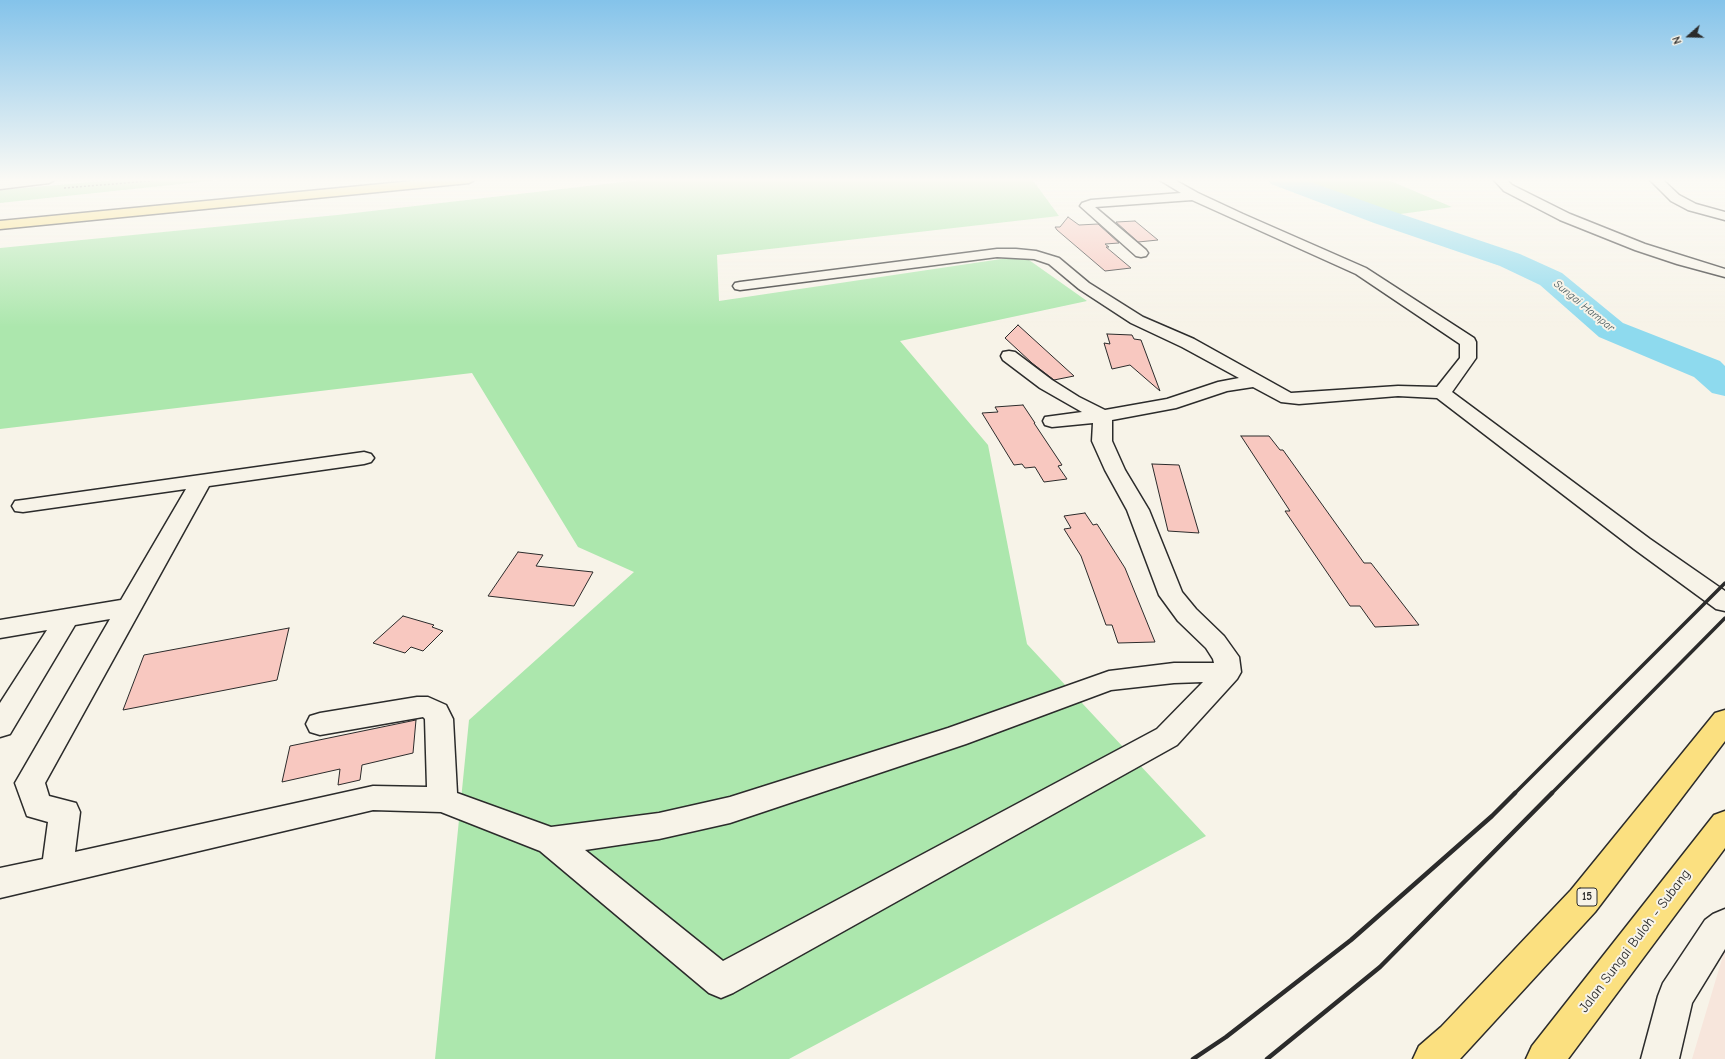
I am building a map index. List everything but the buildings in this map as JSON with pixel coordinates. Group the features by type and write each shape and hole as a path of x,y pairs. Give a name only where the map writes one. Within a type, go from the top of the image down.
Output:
{"highway":[{"name":"15","path":"1432,1059 1454,1040 1583,901 1725,720"},
{"name":"Jalan Sungai Buloh - Subang","path":"1545,1059 1725,824"}],"street":[{"path":"1112,228 1141,253"},
{"path":"1264,228 1361,271 1468,342 1468,358 1442,393"},
{"path":"1593,228 1640,247 1725,273"},
{"path":"740,286 997,253 1036,255 1054,261 1084,286 1137,320 1188,343 1281,395 1293,399 1398,391 1442,393 1642,544 1725,603"},
{"path":"1010,356 1046,384 1073,401 1103,416"},
{"path":"1052,421 1103,416 1170,404 1224,386 1255,381"},
{"path":"1103,416 1102,441 1115,470 1138,510 1171,595 1187,615 1215,642 1226,657 1228,672"},
{"path":"24,506 364,458"},
{"path":"57,870 65,812 38,807 30,783 201,481"},
{"path":"0,629 130,607"},
{"path":"0,726 67,618"},
{"path":"0,883 373,798 442,800 551,841 721,981 1167,737 1228,672"},
{"path":"551,841 659,826 730,810 956,736 1109,681 1174,673 1228,672"},
{"path":"320,724 417,707 428,708 436,712 439,719 442,800"},
{"path":"1660,1059 1676,996 1717,931 1725,925"}],"shaded area":[{"path":"1725,949 1725,1059 1692,1059"}],"green space":[{"path":"200,228 950,228 717,255 719,301 1008,258 1029,260 1087,301 900,341 988,445 1027,644 1206,836 789,1059 435,1059 469,720 634,572 578,547 472,373 0,429 0,248"}],"waterway":[{"name":"Sungai Hampar","path":"1417,228 1510,260 1551,279 1611,330 1707,369 1725,385"}],"railway":[{"path":"1193,1059 1226,1037 1351,940 1492,816 1725,583"},
{"path":"1551,794 1725,618"},
{"path":"1267,1059 1380,967 1552,793"}]}
